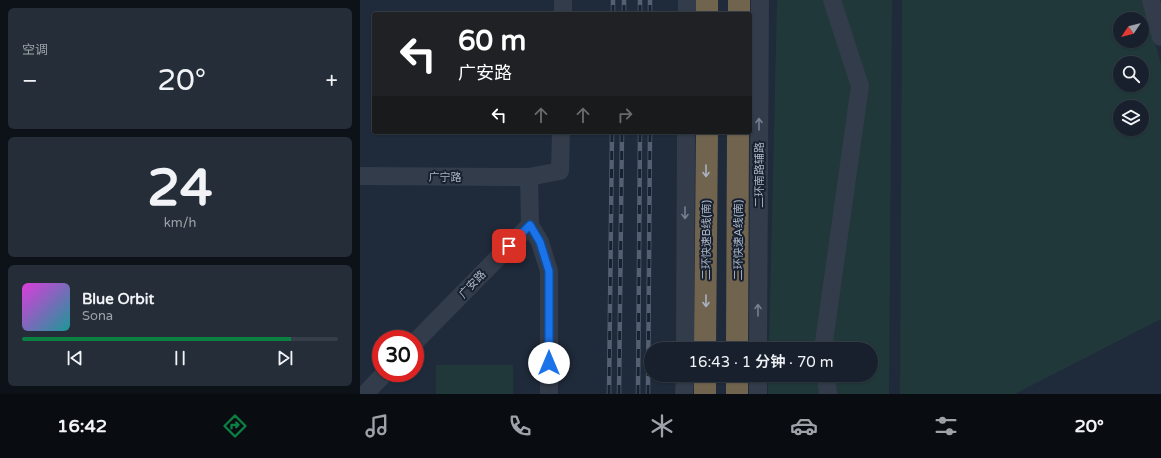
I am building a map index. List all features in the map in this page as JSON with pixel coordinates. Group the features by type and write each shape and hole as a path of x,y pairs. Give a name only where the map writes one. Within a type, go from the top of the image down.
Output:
{"highway":[{"path":"707,0 707,12"},
{"path":"739,0 739,12"},
{"name":"二环快速B线(南)","path":"705,342 707,134"},
{"name":"二环快速A线(南)","path":"737,342 738,134"},
{"path":"705,382 705,394"},
{"path":"737,382 737,394"}],"street":[{"path":"563,12 564,0"},
{"path":"686,12 687,0"},
{"name":"二环南路辅路","path":"758,342 760,0"},
{"path":"824,342 860,86 832,0"},
{"path":"1152,0 1161,37"},
{"name":"广宁路","path":"360,176 529,177 560,171 561,134"},
{"path":"685,342 686,134"},
{"path":"529,177 530,225 540,242 549,271 549,394"},
{"name":"广安路","path":"424,333 530,225"},
{"path":"364,394 376,382"},
{"path":"684,382 684,394"},
{"path":"758,382 758,394"},
{"path":"827,382 828,394"}],"green space":[{"path":"777,0 892,0 889,394 768,394 768,382 878,382 878,342 769,342"},
{"path":"902,0 1143,0 1146,12 1113,12 1113,48 1149,48 1149,21 1161,64 1161,319 1015,394 900,394"},
{"path":"436,365 513,365 513,394 436,394"}],"railway":[{"path":"613,0 613,12"},
{"path":"624,0 624,12"},
{"path":"640,0 640,12"},
{"path":"650,0 650,12"},
{"path":"609,394 612,134"},
{"path":"619,394 622,134"},
{"path":"638,394 640,134"},
{"path":"648,394 650,134"}],"route":[{"path":"509,246 530,225 540,242 549,271 549,363"}]}
